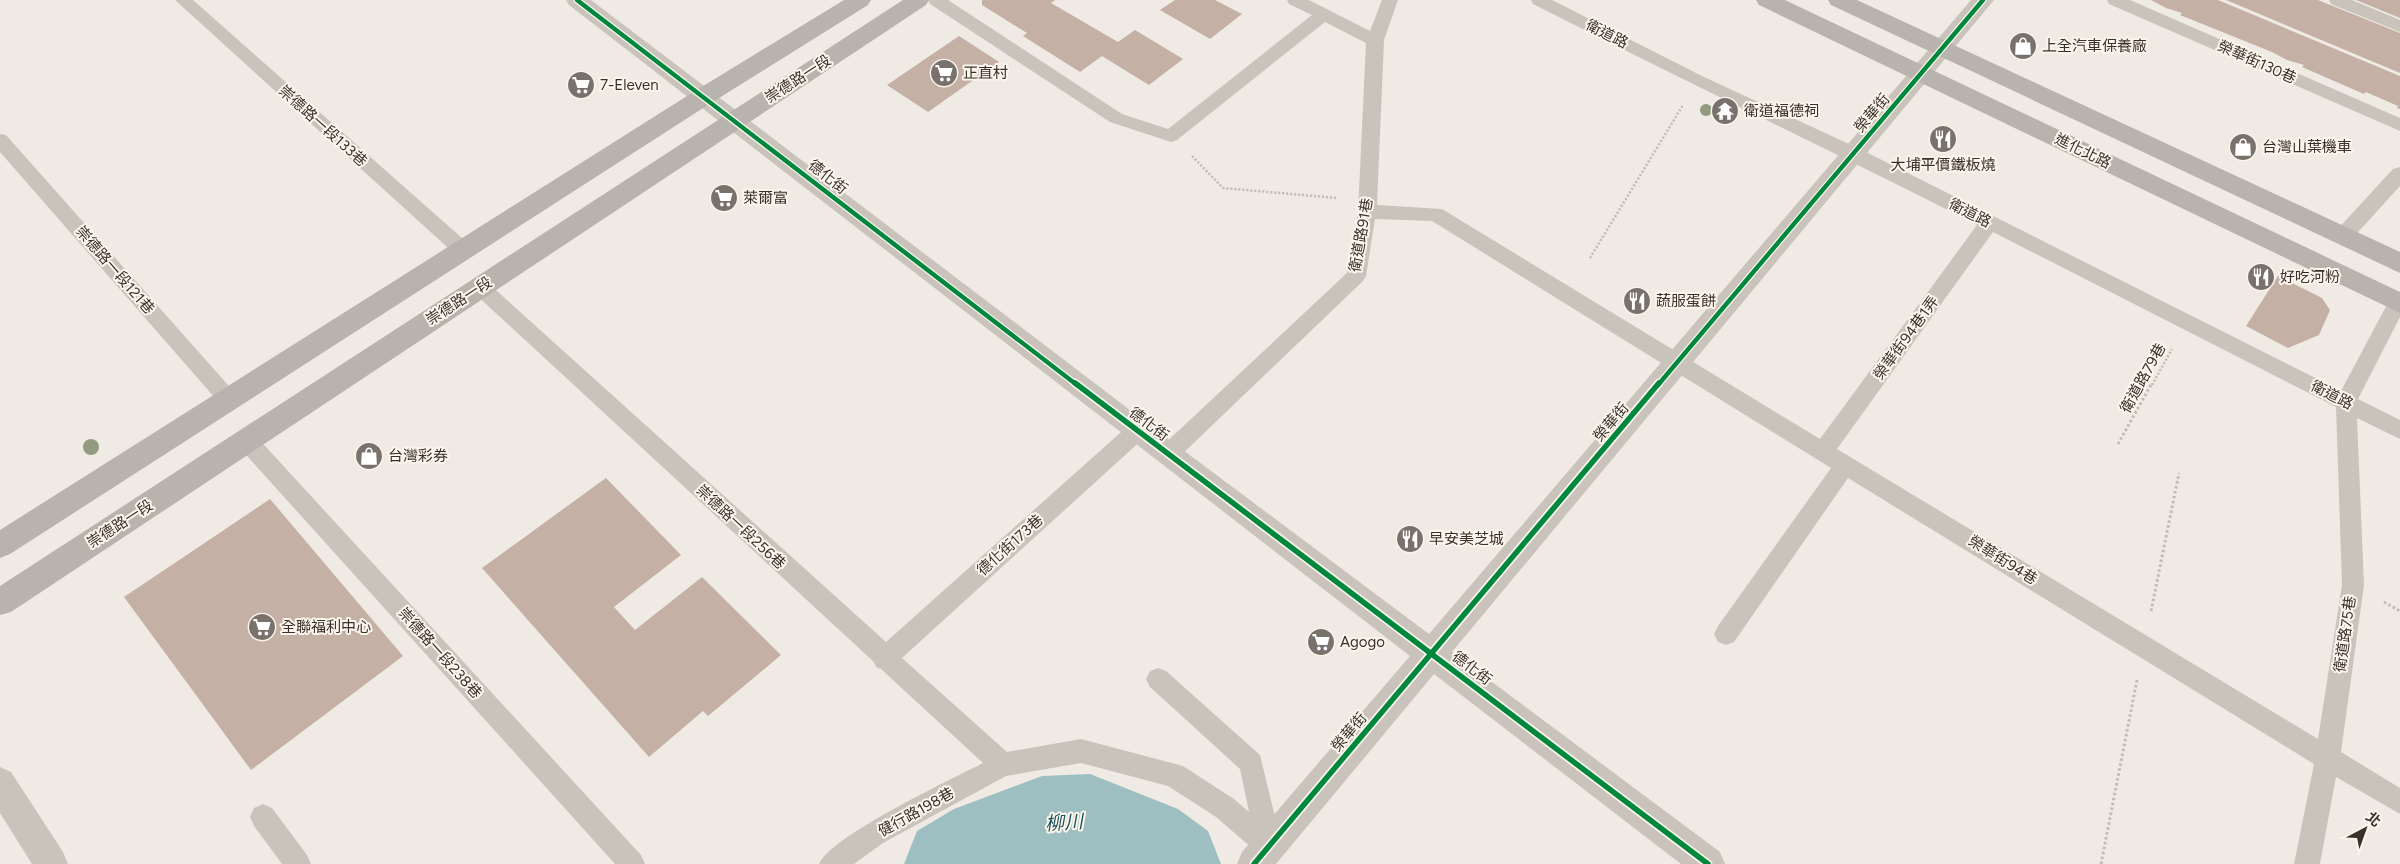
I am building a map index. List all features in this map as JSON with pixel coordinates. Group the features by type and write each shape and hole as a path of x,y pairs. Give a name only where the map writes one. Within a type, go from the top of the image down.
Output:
{"main road":[{"path":"0,545 704,97 860,0"},
{"name":"崇德路一段","path":"0,602 918,0"},
{"name":"進化北路","path":"1767,0 2399,302"},
{"path":"1839,0 2400,263"}],"street":[{"name":"德化街","path":"577,0 1137,431 1708,864"},
{"name":"榮華街","path":"1260,857 1983,0"},
{"path":"0,783 51,864"}],"lane":[{"name":"崇德路一段133巷","path":"182,0 464,251"},
{"path":"936,0 1116,118 1172,136 1323,15"},
{"path":"1295,0 1375,40"},
{"name":"衛道路91巷","path":"1168,454 1356,276 1367,206 1375,40 1390,0"},
{"name":"衛道路","path":"1539,0 1698,81 1854,154 2400,430"},
{"name":"榮華街130巷","path":"2114,0 2400,125"},
{"path":"2337,0 2400,26"},
{"name":"崇德路一段121巷","path":"0,140 229,400"},
{"path":"2343,236 2400,174"},
{"name":"榮華街94巷","path":"1367,206 1434,214 1679,361 1823,452 2327,760 2400,802"},
{"name":"榮華街94巷1弄","path":"1823,452 1989,223"},
{"name":"崇德路一段256巷","path":"480,287 884,659 1002,765"},
{"path":"2346,402 2399,302"},
{"name":"衛道路75巷","path":"2308,864 2327,760 2353,585 2346,402"},
{"name":"德化街173巷","path":"884,659 1137,431"},
{"name":"崇德路一段238巷","path":"247,441 632,864"},
{"path":"1726,634 1845,465"},
{"path":"1158,679 1251,763 1260,857"},
{"name":"健行路198巷","path":"832,864 874,834 1002,765 1080,751 1174,775 1225,808 1260,857"},
{"path":"262,817 298,864"}],"path":[{"path":"1590,258 1698,81"},
{"path":"1172,136 1223,188 1367,206"}],"building":[{"path":"982,0 1055,0 1051,3 1118,42 1135,30 1183,59 1149,85 1102,56 1080,72 1023,36 1027,33 982,5"},
{"path":"1175,0 1215,0 1242,14 1210,39 1160,10"},
{"path":"2151,0 2218,0 2400,76 2400,109 2397,108 2398,106 2366,92 2364,94 2302,67 2304,65 2287,60 2272,52 2180,15 2182,13 2166,8"},
{"path":"2226,0 2318,0 2400,33 2400,73"},
{"path":"2356,0 2400,0 2400,18"},
{"name":"正直村","path":"959,36 999,62 928,112 887,85"},
{"path":"2278,276 2322,298 2330,310 2319,335 2288,348 2246,326"},
{"path":"606,478 681,555 614,607 635,630 702,577 781,655 708,716 703,711 649,757 482,568"},
{"name":"全聯福利中心","path":"270,499 403,656 251,770 124,597"}],"waterway":[{"name":"柳川","path":"950,864 987,842 1042,821 1090,819 1145,842 1175,864"}],"cycle path":[{"path":"577,0 1137,431 1708,864"},
{"path":"1254,864 1983,0"}],"place":[{"name":"上全汽車保養廠","path":"2023,46"},
{"name":"正直村","path":"944,73"},
{"name":"7-Eleven","path":"581,85"},
{"name":"衛道福德祠","path":"1725,111"},
{"name":"大埔平價鐵板燒","path":"1943,139"},
{"name":"台灣山葉機車","path":"2243,147"},
{"name":"萊爾富","path":"724,198"},
{"name":"好吃河粉","path":"2261,277"},
{"name":"蔬服蛋餅","path":"1637,301"},
{"name":"台灣彩券","path":"369,456"},
{"name":"早安美芝城","path":"1410,539"},
{"name":"全聯福利中心","path":"262,627"},
{"name":"Agogo","path":"1321,642"}]}
